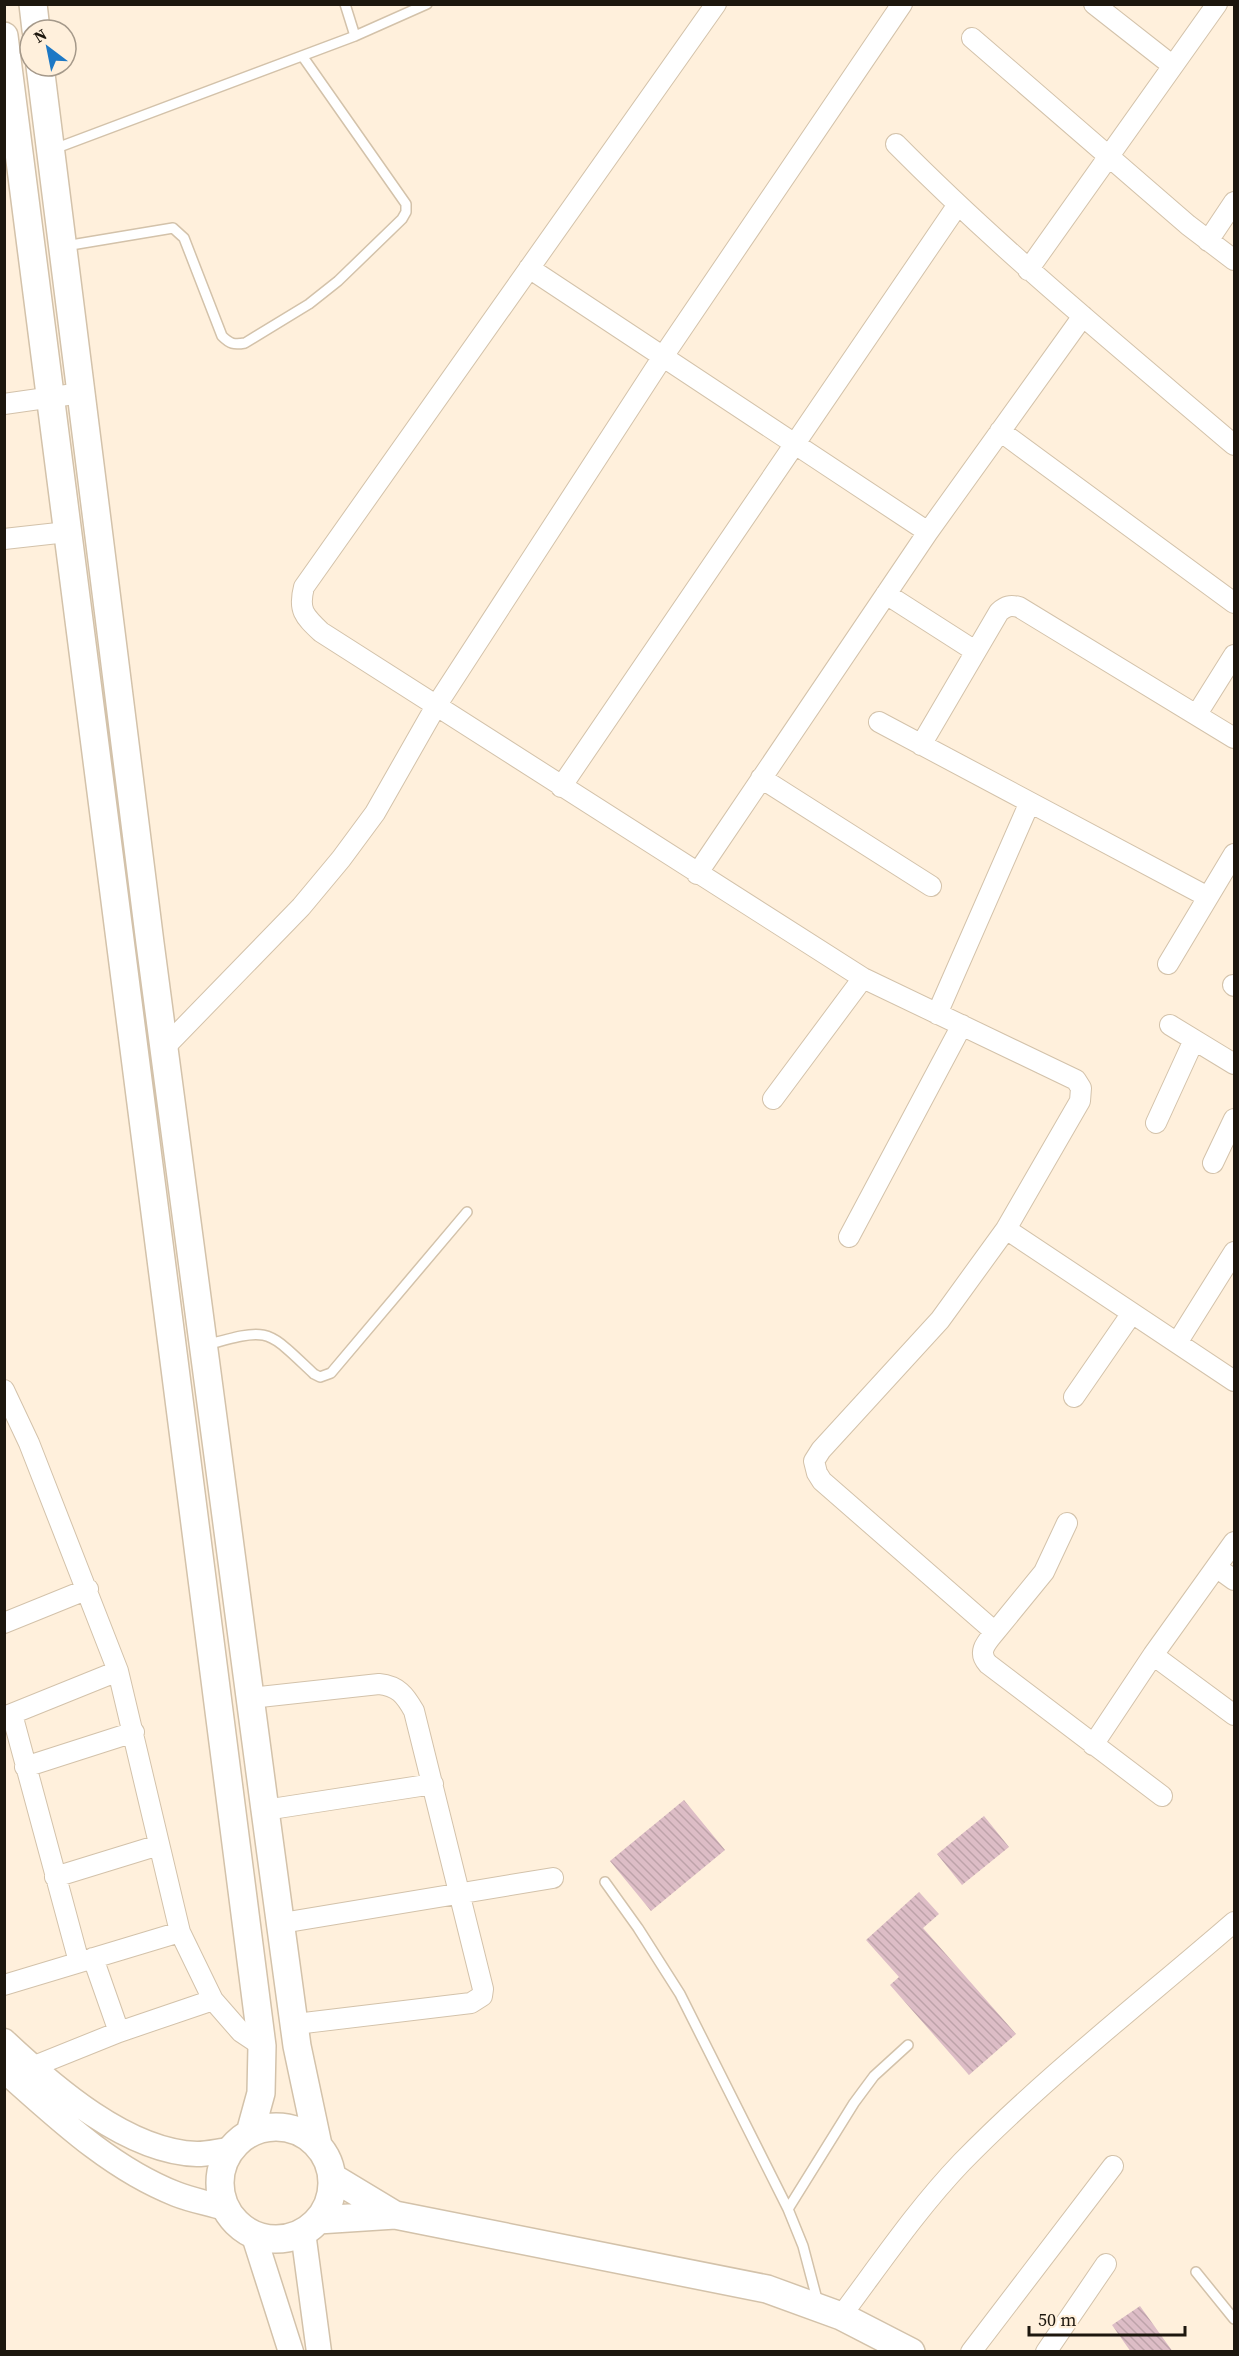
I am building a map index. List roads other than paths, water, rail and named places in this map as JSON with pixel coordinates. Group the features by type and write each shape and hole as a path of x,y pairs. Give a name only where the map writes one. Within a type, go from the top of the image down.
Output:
{"main road":[{"path":"4,36 262,2046 261,2092 250,2133"},
{"path":"42,78 164,1048 265,1810 296,2024 297,2046 318,2145"},
{"path":"15,116 46,114"},
{"path":"89,709 120,705"},
{"path":"138,1089 169,1085"},
{"path":"264,2128 294,2129 318,2145 328,2160 332,2177 329,2204 311,2226 292,2238 273,2240 254,2236 242,2229 224,2208 219,2178 223,2163 230,2150 250,2133 264,2128"},
{"path":"332,2177 395,2215"},
{"path":"311,2226 395,2215 767,2289 830,2312 911,2352"}],"street":[{"path":"716,4 304,587 300,601 308,620 321,632 863,978 1070,1077 1081,1088 1080,1101 1006,1229 940,1320 821,1450 814,1461 822,1481 995,1632"},
{"path":"164,1048 301,907 341,860 375,813 436,706 662,358 902,4"},
{"path":"1094,4 1173,66"},
{"path":"1028,270 1217,4"},
{"path":"972,38 1208,241 1234,260"},
{"path":"896,144 957,206 1028,270 1234,445"},
{"path":"1208,241 1234,202"},
{"path":"561,787 957,206"},
{"path":"530,268 662,358 928,532"},
{"path":"698,874 928,532 1083,316"},
{"path":"4,404 81,393"},
{"path":"1000,431 1234,603"},
{"path":"4,539 67,532"},
{"path":"886,594 975,651"},
{"path":"921,745 975,651 999,612 1005,607 1019,607 1234,738"},
{"path":"1197,714 1234,655"},
{"path":"879,722 1029,804 1208,897"},
{"path":"761,778 931,886"},
{"path":"937,1014 1029,804"},
{"path":"1168,964 1234,854"},
{"path":"773,1099 863,978"},
{"path":"1170,1025 1234,1064"},
{"path":"849,1237 962,1026"},
{"path":"1156,1123 1194,1040"},
{"path":"1213,1162 1234,1119"},
{"path":"1006,1229 1234,1381"},
{"path":"1177,1343 1234,1252"},
{"path":"1074,1397 1132,1313"},
{"path":"4,1390 29,1443 88,1589 118,1671 180,1932 213,2000 241,2032 262,2046"},
{"path":"1067,1523 1044,1572 984,1646 982,1658 1162,1796"},
{"path":"1093,1745 1153,1654 1234,1542"},
{"path":"1216,1567 1234,1580"},
{"path":"4,1623 88,1589"},
{"path":"1153,1654 1234,1715"},
{"path":"118,1671 8,1715 25,1767 55,1877 86,1960 119,2032"},
{"path":"251,1698 379,1683 392,1685 404,1694 414,1711 483,1989 482,1996 477,2001 296,2024"},
{"path":"25,1767 134,1732"},
{"path":"265,1810 433,1784"},
{"path":"55,1877 159,1845"},
{"path":"282,1923 553,1878"},
{"path":"830,2312 909,2225 961,2163 1028,2100 1234,1922"},
{"path":"4,1985 180,1932"},
{"path":"32,2067 119,2032 213,2000"},
{"path":"4,2041 32,2067 86,2109 129,2134 161,2147 198,2154 230,2150"},
{"path":"4,2070 59,2119 100,2151 138,2175 176,2194 224,2208"},
{"path":"971,2352 1113,2166"},
{"path":"311,2226 319,2352"},
{"path":"254,2236 291,2352"},
{"path":"1046,2352 1106,2264"}],"lane":[{"path":"345,4 355,36"},
{"path":"52,150 303,57 427,4"},
{"path":"62,246 173,228 184,238 222,336 235,345 245,343 309,304 338,281 402,219 406,212 406,204 303,57"},
{"path":"204,1345 248,1333 270,1335 314,1374 325,1376 331,1373 467,1212"},
{"path":"605,1882 638,1928 680,1994 788,2209 830,2312"},
{"path":"788,2209 867,2085 908,2045"},
{"path":"1196,2272 1234,2319"}]}
